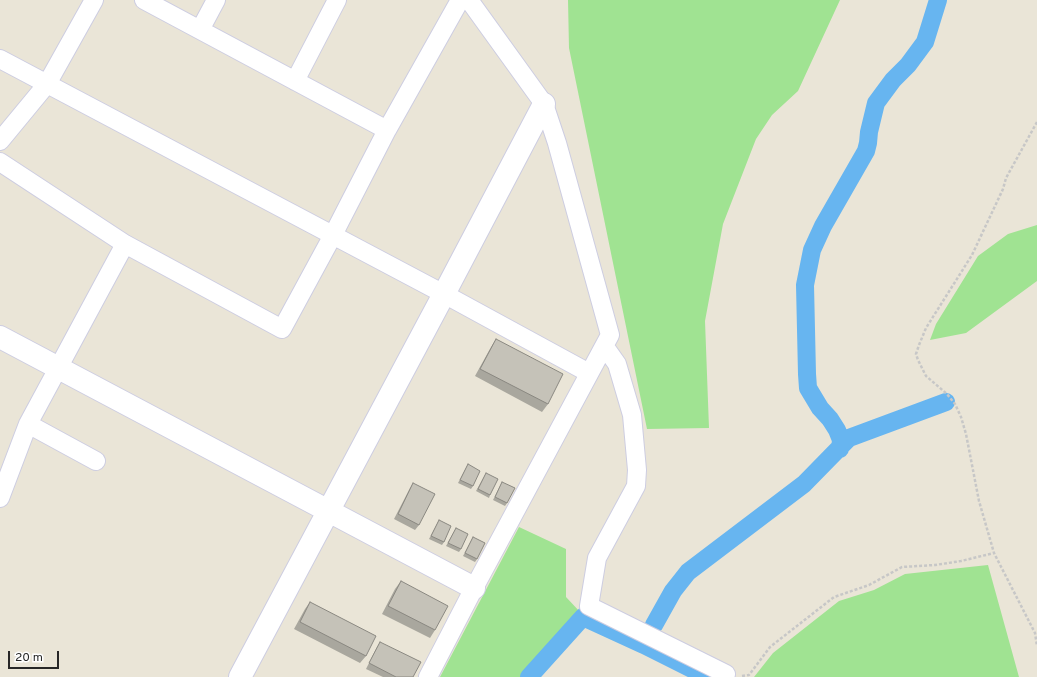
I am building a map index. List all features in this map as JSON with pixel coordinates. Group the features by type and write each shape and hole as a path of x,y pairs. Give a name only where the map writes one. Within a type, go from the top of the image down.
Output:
{"street":[{"path":"0,141 47,84 94,0"},
{"path":"144,0 387,130"},
{"path":"200,30 216,0"},
{"path":"295,81 337,0"},
{"path":"0,162 125,244 282,328 333,235 387,130 460,0"},
{"path":"428,677 589,373 605,347 610,335 557,143 544,104 469,0"},
{"path":"0,59 444,294 589,373"},
{"path":"240,677 544,104"},
{"path":"0,498 28,424 125,244"},
{"path":"0,337 474,588"},
{"path":"605,347 617,364 632,415 637,470 636,486 597,558 590,606 732,675"},
{"path":"28,424 96,461"}],"path":[{"path":"1037,122 1006,178 1003,189 972,255 926,328 918,345 916,354 926,376 947,394 955,404 961,417 966,434 979,501 994,553 1034,634 1037,646"},
{"path":"732,675 749,675 770,647 834,597 869,585 902,568 961,561 994,553"}],"green space":[{"path":"568,0 840,0 798,91 772,115 756,139 723,224 705,321 709,428 647,429 569,48"},
{"path":"1037,225 1037,281 966,333 930,340 936,324 978,256 1008,234"},
{"path":"519,527 566,549 566,597 581,613 522,677 440,677"},
{"path":"988,565 1019,677 754,677 773,653 839,601 874,590 905,574"}],"building":[{"path":"496,339 563,374 548,404 480,369"},
{"path":"468,464 480,471 473,486 460,480"},
{"path":"486,473 498,479 490,495 478,489"},
{"path":"502,482 515,488 507,503 495,497"},
{"path":"413,483 435,494 419,525 398,514"},
{"path":"439,520 451,526 444,542 431,536"},
{"path":"456,528 468,534 461,549 448,543"},
{"path":"473,537 485,543 477,559 465,553"},
{"path":"401,581 448,606 435,630 388,606"},
{"path":"310,602 376,636 366,656 300,622"},
{"path":"380,642 421,662 413,677 396,677 369,663"}],"waterway":[{"path":"840,449 841,440 837,430 820,408 808,388 805,285 812,250 823,226 866,151 876,103 925,42 938,0"},
{"path":"654,625 673,591 688,572 804,484 849,438 946,402"},
{"path":"529,677 583,617 708,677"}]}
